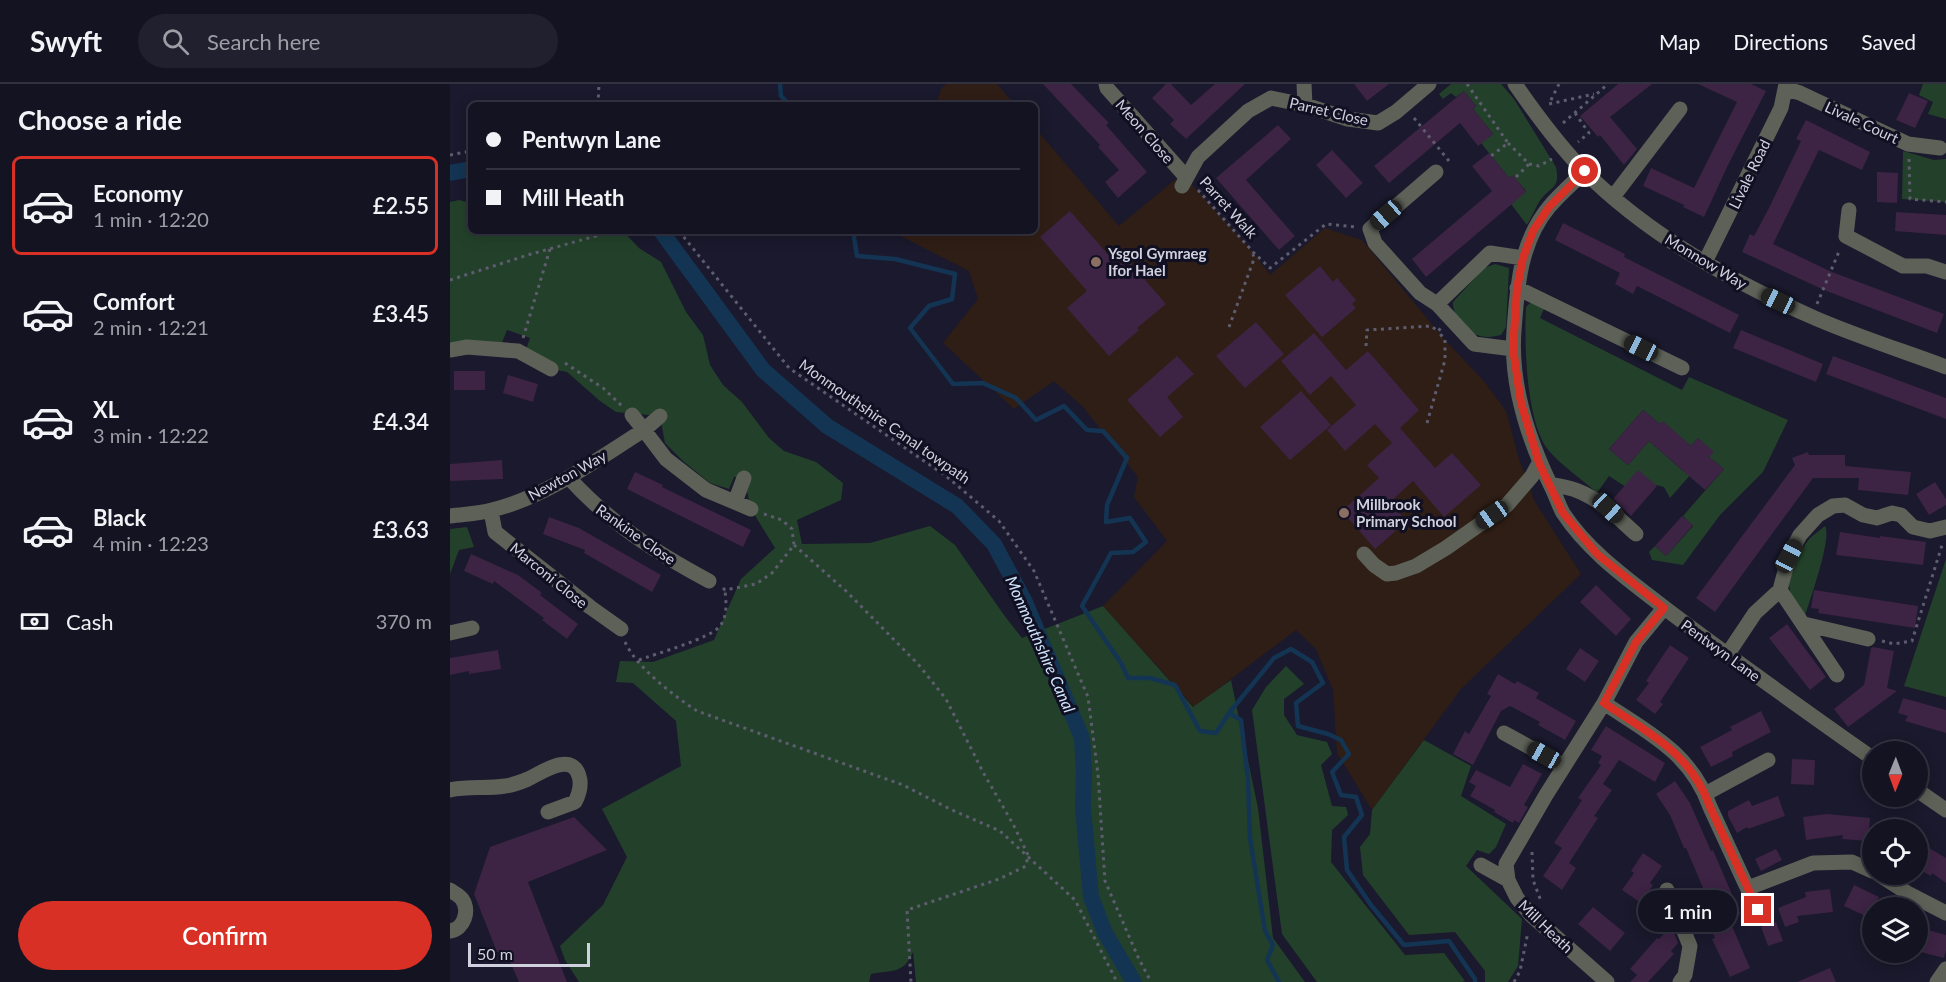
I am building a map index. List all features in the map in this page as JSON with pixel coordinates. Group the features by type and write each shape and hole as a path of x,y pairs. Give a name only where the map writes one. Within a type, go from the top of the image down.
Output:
{"street":[{"name":"Meon Close","path":"1106,84 1184,182"},
{"path":"1304,84 1305,105"},
{"name":"Parret Close","path":"1184,182 1198,157 1248,111 1271,98 1348,118 1378,123 1429,84"},
{"name":"Monnow Way","path":"1515,84 1566,151 1613,197 1651,228 1760,293 1812,316 1946,367"},
{"name":"Livale Court","path":"1786,87 1908,144 1940,148"},
{"name":"Livale Road","path":"1705,262 1782,108 1786,87"},
{"path":"1613,197 1680,109"},
{"name":"Pentwyn Lane","path":"1585,171 1549,207 1533,231 1523,258 1517,288 1513,349 1521,403 1539,463 1563,513 1597,554 1727,655 1862,751"},
{"path":"1436,172 1370,229 1374,243 1420,293 1437,304 1474,344 1513,349"},
{"path":"1849,210 1846,236 1903,266 1927,266 1946,272"},
{"path":"1437,304 1490,253 1523,258"},
{"path":"1517,288 1682,368"},
{"path":"450,350 520,344 551,369"},
{"path":"632,415 666,459 706,490 751,509"},
{"name":"Newton Way","path":"450,516 491,511 529,498 569,478 644,430 660,416"},
{"path":"1364,555 1374,566 1387,574 1416,566 1446,548 1507,504 1532,476 1539,463"},
{"name":"Rankine Close","path":"569,478 591,502 627,532 677,564 709,581"},
{"path":"735,502 744,478"},
{"path":"1550,484 1578,490 1608,508 1636,534"},
{"path":"1727,655 1755,613 1780,590 1789,556 1800,534 1818,515 1833,506 1845,505 1863,515 1877,518 1892,513 1901,515 1913,527 1930,531 1946,527"},
{"name":"Marconi Close","path":"491,511 495,532 590,608 621,629"},
{"path":"1780,590 1837,675"},
{"path":"1508,880 1506,864 1604,703 1636,642 1664,608"},
{"path":"1804,624 1868,639"},
{"path":"450,633 472,628"},
{"path":"1604,703 1667,745 1684,762 1705,794 1758,910"},
{"path":"1504,733 1564,766"},
{"path":"1705,794 1768,760"},
{"path":"450,790 506,786 527,780 558,765 569,765 578,771 580,778 577,798 574,802 548,812"},
{"path":"1928,798 1946,810"},
{"path":"1748,888 1813,862 1852,862 1862,866"},
{"path":"1481,865 1508,880"},
{"name":"Mill Heath","path":"1508,880 1517,898 1537,911 1607,982"},
{"path":"1894,885 1946,913"},
{"path":"450,890 461,898 465,915 462,924 456,930 450,931"},
{"path":"1667,890 1668,913 1690,946 1685,975 1680,982"},
{"path":"1937,982 1946,969"}],"path":[{"path":"598,102 599,84"},
{"path":"1467,84 1508,143 1529,164 1515,178"},
{"path":"1559,84 1549,104 1596,94"},
{"path":"1552,133 1608,84"},
{"path":"1404,105 1449,161 1436,172"},
{"path":"1491,156 1508,143"},
{"path":"1908,144 1910,200 1946,202"},
{"path":"450,155 468,152"},
{"name":"Parret Walk","path":"1184,182 1253,252"},
{"path":"1253,252 1270,268 1326,224 1370,229"},
{"path":"450,280 598,234"},
{"name":"Monmouthshire Canal towpath","path":"681,234 789,368 955,483 999,521 1034,572 1088,697 1098,774 1106,881 1151,982"},
{"path":"1812,316 1846,236"},
{"path":"520,344 550,249"},
{"path":"1229,327 1254,259 1253,252"},
{"path":"1438,331 1450,318"},
{"path":"1366,346 1367,330 1431,326 1438,331 1445,340 1445,360 1427,423"},
{"path":"551,369 562,362 571,366 603,388 632,415"},
{"path":"751,509 782,520 792,529 794,545 854,599 918,664 946,699 1028,855 1026,866 999,879 907,910 911,982"},
{"path":"1868,639 1894,644 1912,641 1946,534"},
{"path":"709,581 725,590 756,584 772,573 794,545"},
{"path":"639,660 698,639 720,628 726,612 725,590"},
{"path":"621,629 626,645 639,660 673,695 697,711 903,785 1000,831 1076,900 1117,982"},
{"path":"1514,982 1520,971 1537,911 1531,855 1534,845"}],"shaded area":[{"path":"946,84 997,84 1012,102 937,102 941,89"},
{"name":"Millbrook Primary School","path":"1038,132 1119,226 1182,174 1253,252 1270,275 1325,228 1362,240 1445,340 1483,380 1506,411 1519,459 1535,502 1581,574 1461,689 1372,810 1337,753 1333,690 1316,649 1296,630 1194,707 1103,606 1167,541 1134,497 1138,477 1083,407 1054,381 1014,409 943,343 978,299 969,271 897,234 1038,234"}],"green space":[{"path":"1451,84 1501,84 1514,99 1556,167 1556,183 1541,199 1527,225 1511,204 1526,191 1513,176 1509,178 1481,143 1493,134 1473,109 1476,106 1464,91 1456,97 1451,93 1443,99 1439,94"},
{"path":"1923,84 1946,84 1946,119 1928,114 1933,102 1919,95"},
{"path":"1903,151 1934,160 1946,159 1946,202 1902,199"},
{"path":"459,200 468,202 468,234 626,234 639,248 661,262 686,312 703,335 710,365 723,385 742,402 769,438 784,451 816,462 843,483 841,500 797,520 802,544 870,543 930,526 955,545 1022,638 1103,606 1193,707 1231,680 1258,808 1273,938 1305,982 916,982 913,952 901,968 871,974 869,982 579,982 565,960 560,946 603,905 627,857 602,809 681,766 676,721 633,683 616,682 620,661 653,662 714,640 741,579 775,548 751,509 744,478 734,477 729,489 710,483 665,443 660,416 616,412 567,372 551,369 524,355 530,338 507,330 499,350 450,350 450,202"},
{"path":"1495,264 1509,268 1506,327 1501,335 1483,337 1472,333 1464,326 1457,317 1453,302 1484,268"},
{"path":"1532,301 1544,309 1540,318 1682,390 1689,377 1788,420 1763,472 1720,515 1683,565 1652,560 1649,552 1655,546 1666,556 1693,526 1683,516 1724,469 1709,457 1713,452 1698,438 1691,446 1663,422 1660,424 1643,410 1609,449 1628,465 1649,441 1683,471 1692,473 1670,498 1664,487 1656,485 1629,489 1609,476 1597,493 1560,462 1541,438 1531,403 1526,361 1525,322 1526,307"},
{"path":"1825,526 1826,543 1805,616 1791,595 1789,585 1795,558 1810,538"},
{"path":"467,527 474,547 459,550 450,574 450,529"},
{"path":"1946,559 1946,697 1904,686"},
{"path":"1286,666 1304,684 1284,699 1284,715 1297,735 1327,742 1332,754 1321,765 1332,806 1346,807 1348,815 1332,830 1331,862 1405,955 1444,953 1465,981 1317,982 1282,934 1252,710 1266,687"},
{"path":"1424,740 1471,766 1461,796 1506,824 1496,847 1489,854 1477,850 1466,866 1522,919 1518,966 1508,982 1485,982 1485,971 1455,932 1409,935 1363,875 1360,847 1370,834 1372,810"}],"building":[{"path":"1043,84 1071,84 1109,123 1106,125 1147,172 1118,198 1105,182 1119,170 1098,147 1100,145"},
{"path":"1166,84 1171,84 1191,105 1215,84 1245,84 1186,139 1170,124 1174,120 1152,98"},
{"path":"1354,84 1389,84 1367,101"},
{"path":"1618,84 1652,84 1610,117 1637,149 1624,165 1600,135 1598,137 1580,116"},
{"path":"1698,84 1751,84 1766,91 1704,217 1643,186 1651,168 1694,188 1737,102"},
{"path":"1464,91 1476,106 1473,109 1493,134 1478,146 1460,123 1389,183 1374,166"},
{"path":"1909,93 1928,101 1915,128 1896,120"},
{"path":"1806,120 1870,152 1862,170 1819,150 1773,244 1832,272 1944,314 1937,333 1824,290 1742,252 1750,234 1754,236 1769,208 1801,141 1796,139"},
{"path":"1278,125 1291,139 1246,180 1295,236 1279,250 1216,178"},
{"path":"1332,150 1363,183 1346,198 1316,165"},
{"path":"1489,153 1509,178 1513,175 1526,192 1426,277 1412,259 1492,191 1472,166"},
{"path":"1877,172 1898,173 1897,203 1877,202"},
{"path":"1070,211 1118,266 1126,258 1166,304 1137,328 1139,330 1109,356 1067,308 1087,291 1040,237"},
{"path":"1896,212 1946,215 1946,235 1895,231"},
{"path":"1563,223 1625,254 1624,257 1739,315 1730,333 1637,286 1633,294 1615,284 1620,273 1555,240"},
{"path":"1320,266 1333,282 1337,278 1356,300 1352,304 1356,308 1322,337 1285,295"},
{"path":"1256,322 1284,354 1245,388 1216,356"},
{"path":"1741,330 1823,364 1816,382 1733,348"},
{"path":"1314,333 1346,370 1368,351 1419,410 1400,428 1435,468 1452,453 1481,485 1444,517 1413,481 1390,502 1407,521 1375,549 1342,511 1379,478 1367,465 1392,443 1375,424 1345,451 1327,430 1356,405 1331,376 1310,395 1281,361"},
{"path":"1177,356 1194,374 1167,397 1183,417 1160,437 1127,400"},
{"path":"1833,356 1946,398 1946,419 1826,374"},
{"path":"454,371 485,371 485,390 454,390"},
{"path":"508,375 538,384 533,402 503,393"},
{"path":"1301,391 1331,425 1290,460 1260,427"},
{"path":"1643,410 1660,424 1663,421 1691,446 1698,438 1714,452 1709,457 1724,469 1705,490 1649,441 1628,465 1609,449"},
{"path":"1808,452 1809,455 1845,455 1845,466 1911,472 1908,495 1858,490 1859,478 1813,478 1715,612 1696,598 1795,465 1792,458"},
{"path":"502,460 503,479 450,481 450,464"},
{"path":"1638,470 1657,486 1631,516 1613,499"},
{"path":"635,472 751,530 743,547 627,489"},
{"path":"1935,482 1946,499 1946,505 1929,515 1916,494"},
{"path":"1682,516 1693,525 1666,556 1655,546"},
{"path":"549,517 579,528 661,575 652,592 584,553 585,550 543,534"},
{"path":"1840,532 1926,542 1923,565 1836,555"},
{"path":"471,554 518,575 578,624 567,639 542,620 544,618 494,581 493,584 464,571"},
{"path":"1596,585 1631,619 1616,636 1580,602"},
{"path":"1814,590 1918,606 1915,628 1818,613 1819,609 1811,608"},
{"path":"1787,624 1826,677 1810,690 1769,638"},
{"path":"1670,645 1689,658 1660,702 1663,704 1655,714 1636,700 1649,683 1646,681"},
{"path":"1873,647 1894,651 1887,688 1897,691 1848,727 1834,709 1864,685"},
{"path":"1580,648 1599,661 1585,682 1566,669"},
{"path":"498,650 501,669 450,675 450,658"},
{"path":"1498,674 1515,684 1517,681 1539,693 1536,698 1576,721 1565,740 1538,725 1540,722 1510,706 1501,711 1473,765 1453,754 1465,731 1469,734 1491,696 1487,694"},
{"path":"1903,698 1946,710 1946,733 1905,721 1908,716 1898,713"},
{"path":"1761,711 1771,732 1732,752 1733,756 1711,767 1700,747 1732,730 1730,727"},
{"path":"1606,726 1665,763 1655,782 1619,760 1603,784 1612,790 1594,816 1598,818 1569,863 1576,868 1562,890 1543,876 1562,848 1554,843 1582,800 1578,798 1601,765 1598,763 1602,756 1591,750"},
{"path":"1792,759 1815,760 1814,785 1791,784"},
{"path":"1523,764 1542,774 1524,805 1528,807 1519,823 1514,820 1513,823 1470,796 1476,786 1469,782 1476,770 1510,787"},
{"path":"1675,781 1690,803 1711,851 1713,850 1740,914 1718,923 1686,848 1670,815 1656,794"},
{"path":"1778,796 1785,816 1748,829 1747,827 1737,833 1728,816 1728,811 1749,800 1752,806"},
{"path":"1827,814 1870,818 1862,819 1862,841 1842,839 1843,835 1806,840 1803,817"},
{"path":"574,817 607,850 528,882 567,982 519,982 506,953 497,952 474,894 490,847"},
{"path":"1928,847 1946,858 1946,883 1932,873 1931,876 1928,874"},
{"path":"1776,849 1782,860 1761,871 1755,859"},
{"path":"1643,853 1662,866 1650,883 1653,885 1641,903 1622,890 1634,873 1631,871"},
{"path":"1854,885 1879,897 1862,897 1862,914 1844,906"},
{"path":"1830,889 1833,912 1797,916 1799,922 1785,927 1778,908 1806,897 1805,892"},
{"path":"1593,907 1625,933 1610,951 1578,924"},
{"path":"1729,919 1750,968 1730,977 1712,939 1715,938 1710,927"},
{"path":"1776,922 1783,941 1768,946 1761,927"},
{"path":"1668,929 1675,935 1678,943 1671,951 1674,954 1648,982 1630,982 1637,975 1630,969"},
{"path":"1928,930 1946,935 1944,958 1928,954"},
{"path":"1830,968 1836,982 1797,982"}],"waterway":[{"path":"780,84 781,96 787,102"},
{"name":"Monmouthshire Canal","path":"450,173 468,170"},
{"name":"Monmouthshire Canal","path":"663,234 763,370 827,426 957,506 994,544 1025,602 1082,738 1083,808 1091,897 1105,933 1134,982"},
{"path":"853,234 857,256 895,259 955,274 952,299 929,306 910,328 953,384 983,383 1016,398 1036,420 1064,406 1087,430 1103,431 1127,458 1107,505 1106,522 1130,518 1146,542 1133,552 1111,553 1082,606 1121,663 1128,678 1150,678 1175,685 1200,731 1216,733 1229,713 1241,720 1248,780 1250,838 1265,931 1273,945 1267,960 1279,982"},
{"path":"1229,713 1274,658 1291,649 1312,662 1323,683 1296,703 1298,726 1341,740 1349,754 1332,772 1341,795 1356,797 1362,815 1344,837 1347,870 1371,905 1404,945 1449,941 1475,982"}],"place":[{"name":"Ysgol Gymraeg Ifor Hael","path":"1096,262"},
{"name":"Millbrook Primary School","path":"1344,513"}],"route":[{"path":"1585,171 1549,207 1533,231 1523,258 1517,288 1513,349 1521,403 1539,463 1563,513 1597,554 1664,608 1636,642 1604,703 1667,745 1684,762 1705,794 1758,910"}]}
